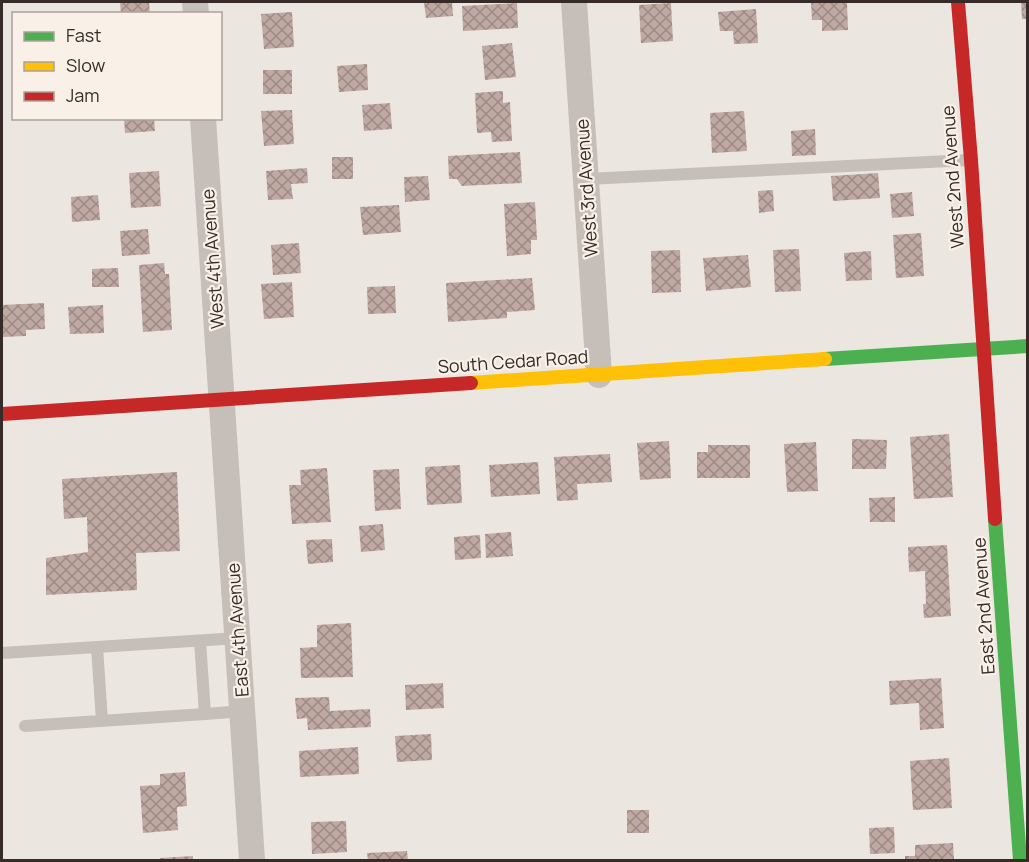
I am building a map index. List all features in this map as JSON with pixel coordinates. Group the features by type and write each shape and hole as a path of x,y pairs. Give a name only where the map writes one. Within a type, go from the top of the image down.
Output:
{"main road":[{"name":"West 2nd Avenue","path":"958,2 983,350"},
{"name":"South Cedar Road","path":"2,414 1028,346"},
{"name":"East 2nd Avenue","path":"983,350 1020,861"}],"street":[{"name":"West 3rd Avenue","path":"574,2 599,375"},
{"name":"West 4th Avenue","path":"203,120 223,400"},
{"name":"East 4th Avenue","path":"223,400 252,861"}],"lane":[{"path":"587,179 971,160"},
{"path":"2,653 239,638"},
{"path":"200,641 205,714"},
{"path":"97,647 102,721"},
{"path":"26,726 243,711"}],"building":[{"path":"120,2 149,2 150,12 121,12"},
{"path":"424,2 452,2 453,16 426,18"},
{"path":"811,2 847,2 848,30 822,31 822,20 812,20"},
{"path":"1021,2 1028,2 1028,19 1022,19"},
{"path":"517,3 518,28 463,31 462,6"},
{"path":"671,3 673,41 641,43 639,5"},
{"path":"756,9 758,43 734,44 733,31 720,31 718,12"},
{"path":"292,12 294,47 264,49 261,14"},
{"path":"512,43 516,77 485,80 482,46"},
{"path":"367,64 368,90 339,92 337,66"},
{"path":"263,70 292,70 292,94 263,94"},
{"path":"503,91 503,103 510,102 512,141 492,142 491,132 477,133 475,93"},
{"path":"390,103 392,129 364,131 362,105"},
{"path":"292,110 294,144 264,146 261,111"},
{"path":"744,111 747,151 712,153 710,113"},
{"path":"124,120 154,120 155,131 125,133"},
{"path":"815,129 816,155 792,156 791,131"},
{"path":"520,152 522,183 462,186 457,179 449,179 448,156"},
{"path":"332,157 353,157 353,179 332,179"},
{"path":"307,168 308,183 291,184 293,199 268,200 266,171"},
{"path":"159,171 161,206 131,208 129,173"},
{"path":"878,173 880,198 833,201 831,176"},
{"path":"428,176 430,200 405,202 404,177"},
{"path":"773,190 774,211 759,213 758,191"},
{"path":"912,192 914,216 892,218 890,194"},
{"path":"98,195 100,220 72,222 71,197"},
{"path":"535,202 537,240 531,240 531,254 507,256 504,204"},
{"path":"399,205 401,232 363,235 360,207"},
{"path":"148,229 150,254 122,256 120,231"},
{"path":"921,233 924,276 896,278 893,235"},
{"path":"299,243 301,273 273,275 271,245"},
{"path":"799,249 801,291 775,292 773,250"},
{"path":"680,250 681,292 652,293 651,251"},
{"path":"871,251 872,280 846,281 844,253"},
{"path":"748,255 751,287 706,291 703,258"},
{"path":"164,263 165,274 169,274 172,330 143,332 139,265"},
{"path":"118,268 119,287 92,287 92,269"},
{"path":"532,278 535,310 507,312 507,318 448,322 446,283"},
{"path":"292,282 294,317 264,319 261,284"},
{"path":"395,286 396,313 368,314 367,287"},
{"path":"44,303 45,329 26,330 26,336 2,337 2,305"},
{"path":"103,305 104,333 70,334 68,307"},
{"path":"949,434 953,497 914,499 910,437"},
{"path":"852,439 887,440 886,469 852,469"},
{"path":"669,441 671,478 640,480 637,443"},
{"path":"816,442 818,491 787,492 784,444"},
{"path":"708,445 750,445 750,478 697,478 697,452 708,452"},
{"path":"610,454 612,482 577,484 578,500 557,501 554,457"},
{"path":"538,462 540,494 491,497 489,465"},
{"path":"460,465 462,503 427,505 425,467"},
{"path":"327,468 331,522 292,524 289,485 301,485 300,470"},
{"path":"399,469 401,509 375,511 373,470"},
{"path":"177,472 180,551 136,553 137,590 46,595 46,558 88,552 87,517 64,519 62,479"},
{"path":"895,497 895,522 870,522 869,498"},
{"path":"383,524 385,550 361,552 359,526"},
{"path":"511,532 513,556 486,558 485,534"},
{"path":"480,535 481,558 455,560 454,537"},
{"path":"332,539 333,562 308,564 306,540"},
{"path":"947,545 951,616 924,618 925,571 909,572 908,547"},
{"path":"351,623 353,677 301,678 300,648 317,647 317,625"},
{"path":"941,678 944,728 920,730 919,703 890,705 889,681"},
{"path":"443,683 444,708 406,710 405,685"},
{"path":"329,697 330,711 370,709 371,727 308,730 307,718 297,719 295,698"},
{"path":"431,734 432,760 397,762 395,736"},
{"path":"358,747 359,774 300,777 299,751"},
{"path":"949,758 952,808 913,810 910,761"},
{"path":"185,772 187,806 177,807 178,830 143,833 140,786 160,785 160,774"},
{"path":"627,810 649,810 649,833 627,833"},
{"path":"346,821 347,852 312,854 311,822"},
{"path":"894,827 895,853 870,854 869,828"},
{"path":"953,843 954,860 905,860 905,856 915,856 915,845"},
{"path":"407,851 408,860 368,860 367,853"},
{"path":"193,856 193,860 160,860 160,858"}],"traffic: fast":[{"path":"825,359 1028,346"},
{"path":"995,519 1020,860"}],"traffic: slow":[{"path":"471,383 825,359"}],"traffic: jam":[{"path":"958,2 995,519"},
{"path":"2,414 471,383"}]}
